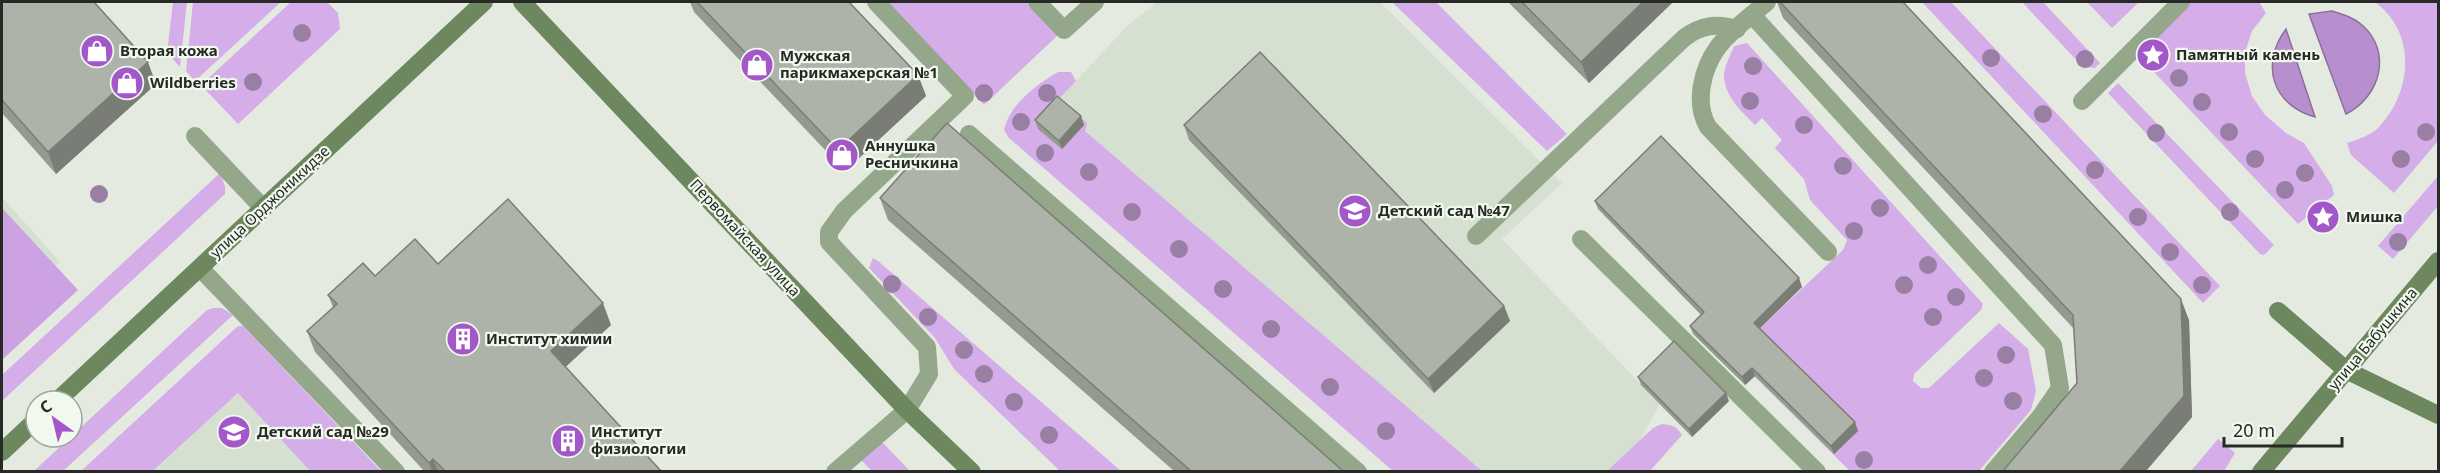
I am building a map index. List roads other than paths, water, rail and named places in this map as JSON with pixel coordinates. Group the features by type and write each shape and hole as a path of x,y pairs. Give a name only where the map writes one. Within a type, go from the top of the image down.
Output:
{"main road":[{"name":"улица Орджоникидзе","path":"70,389 484,2"},
{"name":"Первомайская улица","path":"522,2 907,410 972,471"},
{"name":"улица Бабушкина","path":"2261,471 2439,261"},
{"path":"2278,311 2346,370 2439,415"},
{"path":"2,452 24,431"}],"lane":[{"path":"835,471 907,410 929,374 927,347 829,242 829,232 844,211 965,96 876,2"},
{"path":"1037,2 1064,30 1095,2"},
{"path":"1767,2 1718,47 1707,68 1701,91 1701,115 1708,127 1828,252"},
{"path":"2082,100 2181,2"},
{"path":"1752,15 2053,345 2060,388 2040,417 1993,471"},
{"path":"1476,236 1694,30 1720,24 1737,28"},
{"path":"953,108 988,140 984,147"},
{"path":"969,134 1358,471"},
{"path":"195,136 263,208"},
{"path":"1581,239 1816,471"},
{"path":"200,268 396,471"}],"place":[{"name":"Вторая кожа","path":"97,51"},
{"name":"Памятный камень","path":"2153,55"},
{"name":"Мужская парикмахерская №1","path":"757,65"},
{"name":"Wildberries","path":"127,83"},
{"name":"Аннушка Ресничкина","path":"842,155"},
{"name":"Детский сад №47","path":"1355,211"},
{"name":"Мишка","path":"2323,217"},
{"name":"Институт химии","path":"463,339"},
{"name":"Детский сад №29","path":"234,432"},
{"name":"Институт физиологии","path":"568,441"}]}
